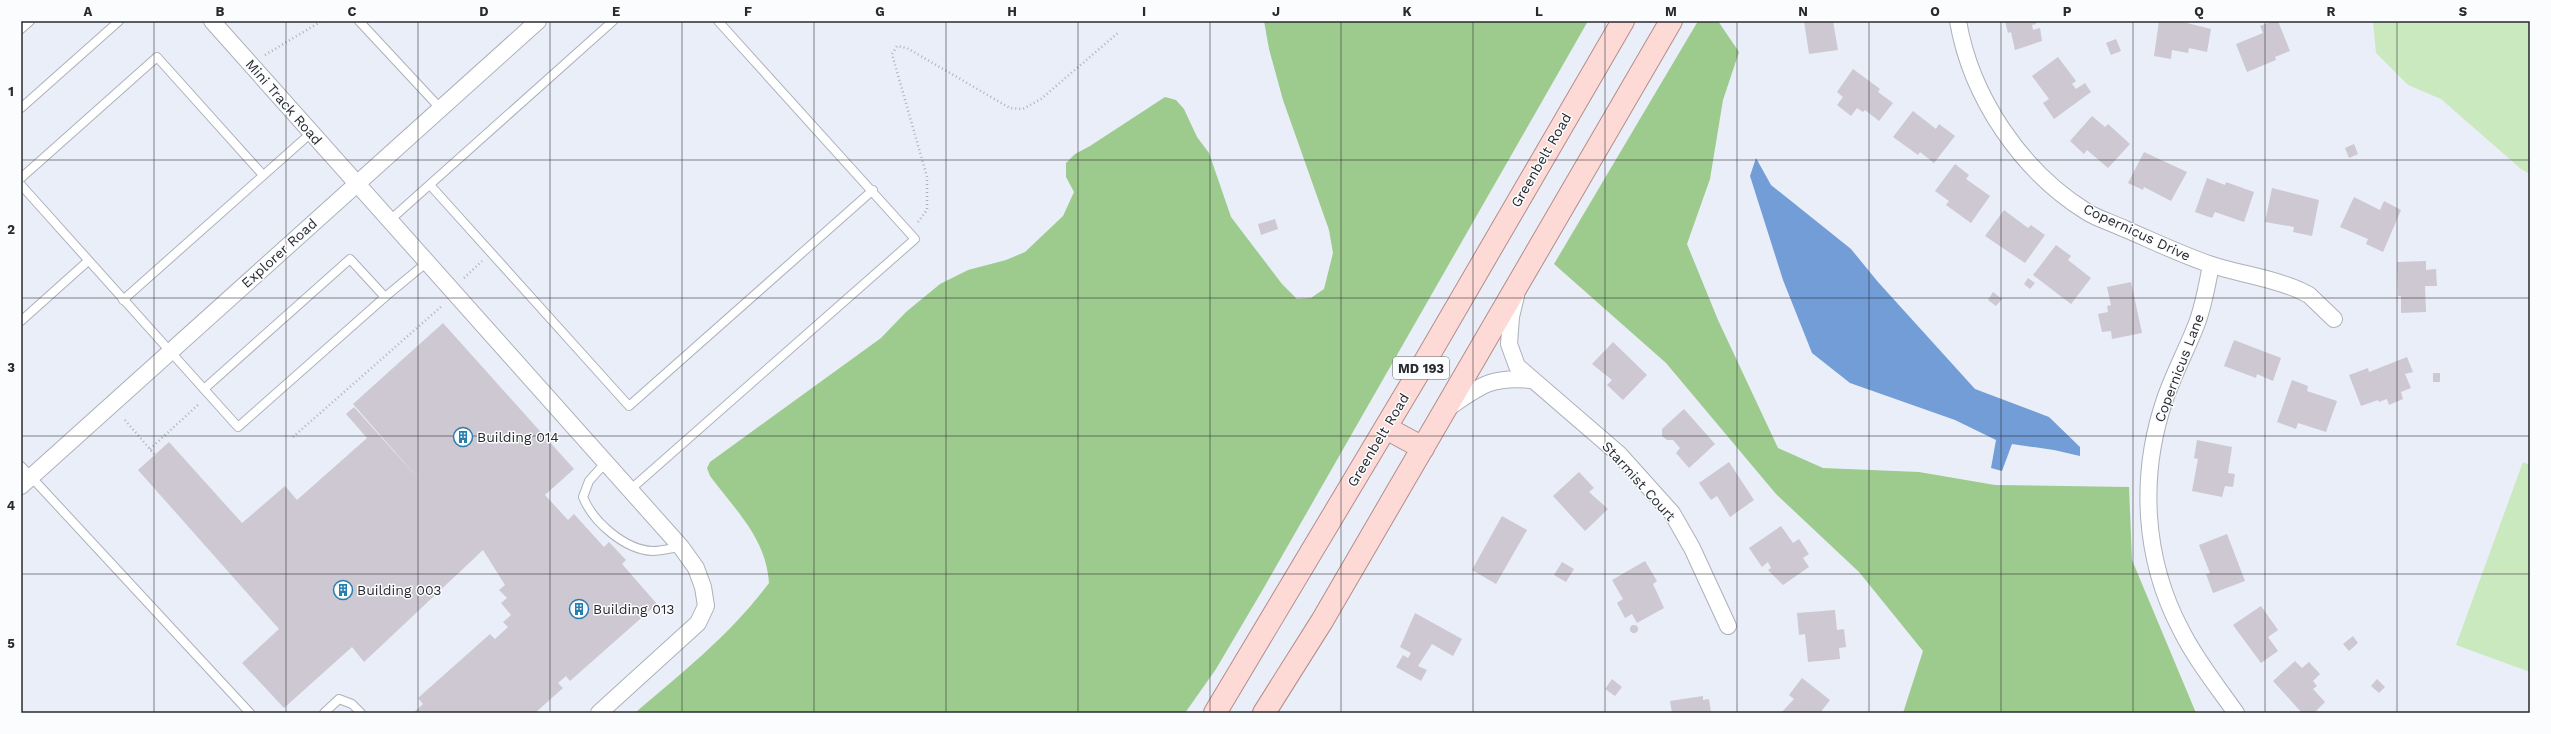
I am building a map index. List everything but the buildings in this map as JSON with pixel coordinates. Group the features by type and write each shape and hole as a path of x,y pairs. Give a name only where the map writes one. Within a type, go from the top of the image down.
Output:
{"main road":[{"name":"Greenbelt Road","path":"1215,713 1386,428 1623,21"},
{"name":"MD 193","path":"1270,707 1423,448 1671,21"},
{"path":"1386,428 1423,448"}],"street":[{"name":"Mini Track Road","path":"212,21 426,263 631,489 681,547 696,568 703,587 706,606 698,623 599,713"},
{"name":"Explorer Road","path":"24,476 170,351 538,21"},
{"name":"Copernicus Drive","path":"1958,21 1967,55 1986,99 2001,128 2026,160 2068,198 2087,212 2211,265 2288,285 2309,295 2334,319"},
{"name":"Copernicus Lane","path":"2211,265 2206,295 2196,324 2180,360 2155,433 2148,482 2148,513 2156,562 2170,606 2181,631 2208,675 2236,713"},
{"name":"Starmist Court","path":"1519,281 1511,317 1509,344 1517,366 1531,380 1619,454 1672,513 1692,548 1728,626"},
{"path":"1445,410 1482,384 1509,378 1531,380"}],"lane":[{"path":"21,29 30,21"},
{"path":"21,108 118,21"},
{"path":"359,21 440,108"},
{"path":"390,221 613,21"},
{"path":"631,489 915,239 873,190 718,21"},
{"path":"21,178 157,57 263,175"},
{"path":"123,300 311,133"},
{"path":"21,185 238,427 385,297 426,263"},
{"path":"430,185 629,406 873,190"},
{"path":"204,389 350,259 385,297"},
{"path":"21,321 88,260"},
{"path":"606,462 589,481 583,497 593,514 617,537 630,545 653,551 681,547"},
{"path":"24,476 250,713"},
{"path":"324,713 339,699 352,704 362,713"}],"path":[{"path":"260,58 320,22"},
{"path":"917,224 927,210 927,177 892,54 897,46 907,48 1010,108 1024,109 1041,99 1119,32"},
{"path":"459,282 492,253"},
{"path":"293,437 445,303"},
{"path":"150,449 200,404"},
{"path":"125,420 154,455"}],"green space":[{"path":"1264,21 1588,21 1262,591 1216,669 1185,713 635,713 723,636 769,583 767,567 756,539 739,513 710,476 707,468 710,462 881,338 906,312 940,284 968,270 1006,260 1025,252 1063,216 1074,192 1066,177 1066,163 1075,154 1090,146 1165,97 1176,100 1184,109 1197,137 1209,153 1231,217 1282,284 1297,299 1311,298 1324,289 1333,253 1329,230 1283,100 1269,49"},
{"path":"1698,21 1718,21 1739,52 1723,100 1710,179 1687,244 1718,320 1778,448 1823,468 1919,472 1995,485 2129,487 2132,560 2196,713 1903,713 1923,651 1859,572 1776,494 1666,363 1554,264"},
{"path":"2373,21 2530,21 2530,174 2521,169 2441,99 2408,85 2376,53"},
{"path":"2523,462 2530,465 2530,672 2456,645"}],"water":[{"path":"1756,158 1771,185 1851,249 1878,282 1975,389 2049,417 2080,447 2080,456 2054,450 2012,444 2002,471 1991,468 1996,440 1955,420 1850,383 1812,353 1783,280 1750,176"}],"place":[{"name":"Building 014","path":"463,437"},
{"name":"Building 003","path":"343,590"},
{"name":"Building 013","path":"579,609"}]}
